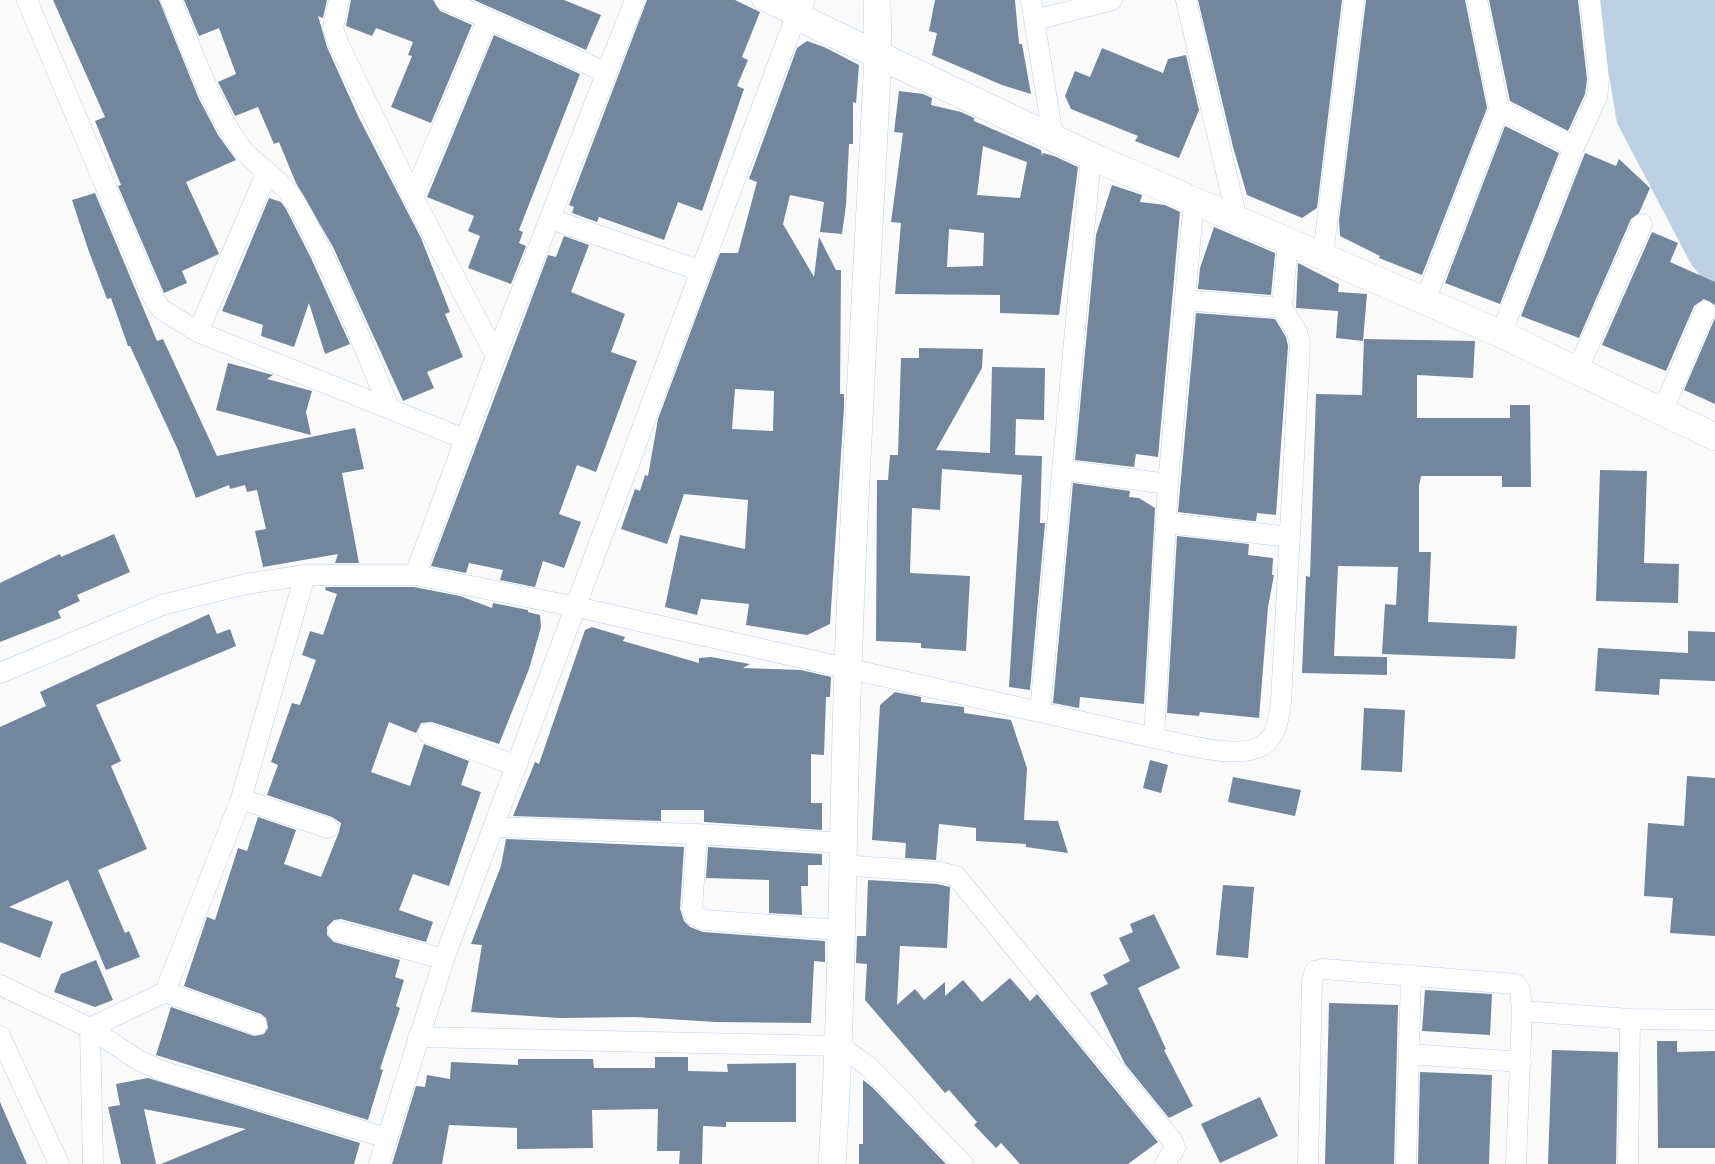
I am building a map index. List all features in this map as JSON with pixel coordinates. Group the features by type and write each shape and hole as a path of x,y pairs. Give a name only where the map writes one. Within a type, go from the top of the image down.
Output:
{"street":[{"path":"27,0 151,294 161,309 198,332 467,440"},
{"path":"171,0 227,128 241,148 295,201 322,252 388,407"},
{"path":"339,0 333,28 338,43 413,197 496,356"},
{"path":"445,0 607,73"},
{"path":"416,575 496,356 635,0"},
{"path":"762,0 798,8 878,54 1091,156 1501,334 1578,369 1715,437"},
{"path":"832,1164 840,1046 840,930 848,668 878,54 877,0"},
{"path":"1030,0 1053,137"},
{"path":"1035,20 1112,0"},
{"path":"1186,0 1237,219"},
{"path":"1323,255 1354,0"},
{"path":"1425,301 1499,109 1477,0"},
{"path":"1501,334 1574,147 1589,118 1598,88 1590,0"},
{"path":"379,1164 444,959 798,8"},
{"path":"413,197 488,19"},
{"path":"1499,109 1574,147"},
{"path":"1040,712 1091,156"},
{"path":"198,332 267,172"},
{"path":"1154,738 1168,484 1194,200"},
{"path":"551,219 701,271"},
{"path":"1578,369 1642,224"},
{"path":"0,673 162,606 246,584 305,575 416,575 577,606 1154,738 1225,752 1248,751 1268,742 1278,723 1281,702 1300,344 1297,332 1282,308 1288,242"},
{"path":"1185,300 1282,308"},
{"path":"1663,410 1705,311"},
{"path":"1063,470 1168,484"},
{"path":"1167,524 1290,537"},
{"path":"90,1028 165,992 241,799 305,575"},
{"path":"428,733 516,766"},
{"path":"241,799 328,828"},
{"path":"494,827 697,834 842,854 956,876 1172,1140 1175,1148 1165,1164"},
{"path":"697,834 692,909 695,916 704,920 840,930"},
{"path":"338,931 444,959"},
{"path":"1308,1164 1312,980 1316,971 1324,969 1516,984 1520,990 1522,1011 1516,1164"},
{"path":"1406,1164 1411,975"},
{"path":"0,985 90,1028 138,1060 162,1071 387,1138"},
{"path":"165,992 257,1025"},
{"path":"1522,1011 1630,1019 1715,1020"},
{"path":"1628,1164 1630,1019"},
{"path":"90,1028 93,1164"},
{"path":"0,1036 59,1164"},
{"path":"418,1037 840,1046 869,1067 963,1164"},
{"path":"1409,1054 1521,1062"}],"shaded area":[{"path":"1601,0 1715,0 1715,295 1691,264 1617,123 1602,33"}],"building":[{"path":"53,0 159,0 199,99 218,135 236,160 186,182 219,254 182,271 187,283 164,293 118,186 121,185 95,121 105,117"},
{"path":"184,0 327,0 323,18 318,16 327,47 359,118 421,238 450,312 445,314 463,357 427,372 434,388 403,401 333,247 296,183 279,142 274,144 258,107 235,116 218,82 236,74 219,28 199,36"},
{"path":"351,0 433,0 440,11 472,25 431,123 391,107 412,56 408,55 413,42 376,28 372,36 346,26"},
{"path":"474,0 564,0 601,15 586,50"},
{"path":"647,0 735,0 760,12 742,57 748,60 737,86 744,89 702,211 678,202 664,240 599,217 597,222 572,213 574,207 569,205"},
{"path":"935,0 1015,0 1019,44 1022,44 1031,94 1002,85 932,55 937,33 929,31"},
{"path":"1198,0 1342,0 1317,208 1302,218 1247,195 1233,147"},
{"path":"1366,0 1465,0 1487,108 1422,275 1379,258 1380,256 1340,236 1339,220"},
{"path":"1489,0 1578,0 1587,79 1585,94 1568,131 1510,101"},
{"path":"494,35 580,74 519,230 523,232 519,243 526,246 511,284 468,268 480,236 468,231 474,216 427,197"},
{"path":"807,41 859,65 856,103 853,102 853,144 849,144 842,234 820,232 824,202 790,195 783,224 814,277 819,237 836,270 841,270 840,394 844,394 844,407 830,624 807,635 746,625 749,604 701,599 697,615 665,607 680,535 745,549 748,500 684,494 667,544 621,529 635,489 640,491 645,475 648,476 658,419 720,253 738,253 757,182 749,179 797,48","holes":["735,389 774,391 773,431 732,429"]},
{"path":"1102,48 1163,73 1168,59 1186,55 1199,110 1179,158 1135,141 1138,136 1071,109 1065,96 1075,71 1090,77"},
{"path":"899,91 923,94 932,98 931,105 961,112 974,118 974,121 1041,150 1042,156 1043,153 1054,156 1078,167 1059,315 1000,313 1000,295 895,294 901,223 891,222 903,133 894,132","holes":["983,146 1027,162 1020,198 977,195","949,229 984,233 983,266 947,267"]},
{"path":"1505,126 1559,153 1500,304 1445,283"},
{"path":"1585,153 1616,166 1619,159 1650,188 1639,213 1631,219 1579,338 1521,316"},
{"path":"1112,185 1142,195 1140,202 1165,205 1180,212 1158,457 1136,454 1134,467 1075,460 1096,235"},
{"path":"95,193 157,341 163,339 217,456 355,428 364,469 342,473 359,563 335,563 338,554 263,567 255,531 266,529 257,490 247,492 245,485 230,489 229,485 196,498 178,450 130,346 128,346 111,298 107,299 88,249 72,200"},
{"path":"269,198 281,202 286,209 350,344 325,354 309,303 294,347 261,336 263,325 222,311"},
{"path":"1214,227 1275,253 1271,295 1198,289 1200,268"},
{"path":"1652,232 1678,243 1670,262 1715,282 1715,305 1704,299 1694,306 1666,371 1602,345"},
{"path":"564,236 589,245 571,292 625,314 611,352 637,361 596,472 577,465 559,514 581,522 564,568 543,561 535,587 500,580 503,570 469,563 466,573 431,566 548,255 556,257"},
{"path":"1298,263 1339,284 1338,292 1367,294 1363,341 1336,338 1338,311 1296,308"},
{"path":"1196,313 1275,319 1286,337 1288,346 1276,515 1257,513 1256,521 1253,521 1178,512"},
{"path":"1715,318 1715,404 1684,390"},
{"path":"1364,339 1475,341 1473,378 1417,375 1417,418 1510,418 1510,405 1530,405 1531,487 1502,487 1502,476 1421,476 1419,486 1419,552 1431,552 1428,622 1517,626 1515,659 1382,654 1385,604 1396,605 1398,567 1338,566 1334,656 1387,657 1387,675 1302,673 1306,576 1310,577 1316,394 1362,395"},
{"path":"919,348 983,349 982,368 936,450 990,453 992,367 1045,368 1044,420 1016,419 1015,455 1042,456 1040,523 1045,523 1030,690 1009,687 1022,475 942,469 940,510 912,508 910,573 970,576 966,651 921,648 921,643 876,641 877,480 888,480 890,455 898,455 901,358 919,358"},
{"path":"228,363 273,375 267,379 312,391 306,412 311,435 216,410"},
{"path":"1600,470 1647,471 1644,563 1679,564 1678,603 1596,601"},
{"path":"1073,483 1130,491 1129,497 1139,498 1155,508 1144,704 1080,697 1079,708 1053,703"},
{"path":"114,534 130,572 77,595 80,601 58,611 61,618 0,642 0,583 60,554 61,557"},
{"path":"1177,536 1249,544 1248,555 1273,558 1272,575 1274,575 1268,607 1259,718 1200,712 1199,716 1167,713"},
{"path":"326,587 414,587 460,596 492,608 493,603 528,610 528,612 540,615 541,627 529,669 499,744 432,722 421,723 416,733 389,722 371,772 410,786 424,744 469,761 461,785 481,792 449,886 413,874 399,910 433,922 426,942 341,919 334,920 327,927 327,935 334,942 400,960 395,977 404,980 396,1006 400,1008 380,1069 383,1070 368,1120 156,1055 171,1007 254,1036 264,1034 268,1028 266,1018 261,1014 184,986 207,917 215,920 238,848 247,851 258,817 296,830 284,864 321,877 339,832 341,823 332,817 267,795 278,765 271,762 292,703 300,705 316,660 302,655 310,631 323,635 337,594 325,590"},
{"path":"209,614 217,634 230,629 236,646 96,705 121,761 111,766 147,849 98,870 125,933 129,931 140,957 106,970 68,880 9,907 53,922 40,958 0,942 0,727 46,706 40,692"},
{"path":"592,627 625,637 623,641 699,663 699,658 711,657 750,664 743,668 801,670 831,677 830,697 826,697 824,755 811,754 811,803 822,803 822,830 704,822 704,810 661,810 661,821 513,816 535,762 539,764 585,630"},
{"path":"1688,631 1715,632 1715,681 1660,679 1659,695 1595,691 1598,648 1688,653"},
{"path":"895,692 921,697 921,702 964,707 964,713 1011,720 1027,768 1024,820 1058,821 1068,853 1026,847 1026,844 976,841 976,828 939,824 936,860 905,858 906,843 872,840 880,705"},
{"path":"1364,708 1405,710 1402,772 1361,770"},
{"path":"1150,760 1168,765 1161,793 1143,788"},
{"path":"1687,776 1715,778 1715,936 1670,933 1673,898 1644,896 1648,823 1684,826"},
{"path":"1233,777 1301,790 1295,816 1228,802"},
{"path":"506,839 684,847 680,909 684,921 690,927 703,932 825,941 825,962 814,961 811,1023 716,1022 635,1017 559,1018 471,1012 482,945 471,944 501,866"},
{"path":"708,847 822,854 822,865 808,865 808,886 801,886 802,915 769,913 769,880 706,878"},
{"path":"868,880 937,884 950,887 947,948 900,946 897,1005 915,989 924,1000 945,982 945,996 963,980 982,1002 1010,978 1030,1001 1037,994 1158,1142 1128,1164 1020,1164 1001,1143 996,1148 974,1125 977,1122 949,1090 945,1093 865,1000 867,964 856,963 857,936 866,936"},
{"path":"1223,885 1254,887 1248,958 1216,955"},
{"path":"1154,914 1180,968 1138,988 1166,1049 1164,1050 1193,1106 1169,1118 1125,1064 1090,993 1108,984 1103,975 1130,961 1119,938 1133,932 1130,924"},
{"path":"96,960 113,1000 95,1007 54,992 61,974"},
{"path":"1425,990 1492,994 1490,1035 1422,1031"},
{"path":"1329,1003 1398,1005 1394,1164 1325,1164"},
{"path":"1657,1041 1677,1041 1677,1052 1715,1051 1715,1148 1658,1148"},
{"path":"1552,1050 1618,1052 1616,1164 1548,1164"},
{"path":"655,1057 688,1057 688,1071 728,1072 727,1064 796,1063 796,1122 726,1122 726,1127 703,1126 702,1164 679,1164 680,1151 657,1151 658,1109 592,1110 593,1148 517,1149 517,1128 449,1125 442,1164 392,1164 416,1086 425,1087 427,1075 450,1079 451,1062 518,1065 518,1059 593,1059 594,1068 655,1068"},
{"path":"1420,1072 1492,1075 1489,1164 1418,1164"},
{"path":"148,1078 360,1143 354,1164 161,1164 246,1129 144,1109 156,1164 121,1164 108,1107 120,1105 116,1084"},
{"path":"863,1080 946,1164 859,1164 859,1144 863,1144"},
{"path":"1260,1097 1278,1136 1220,1163 1201,1124"},
{"path":"0,1102 27,1164 0,1164"}]}
